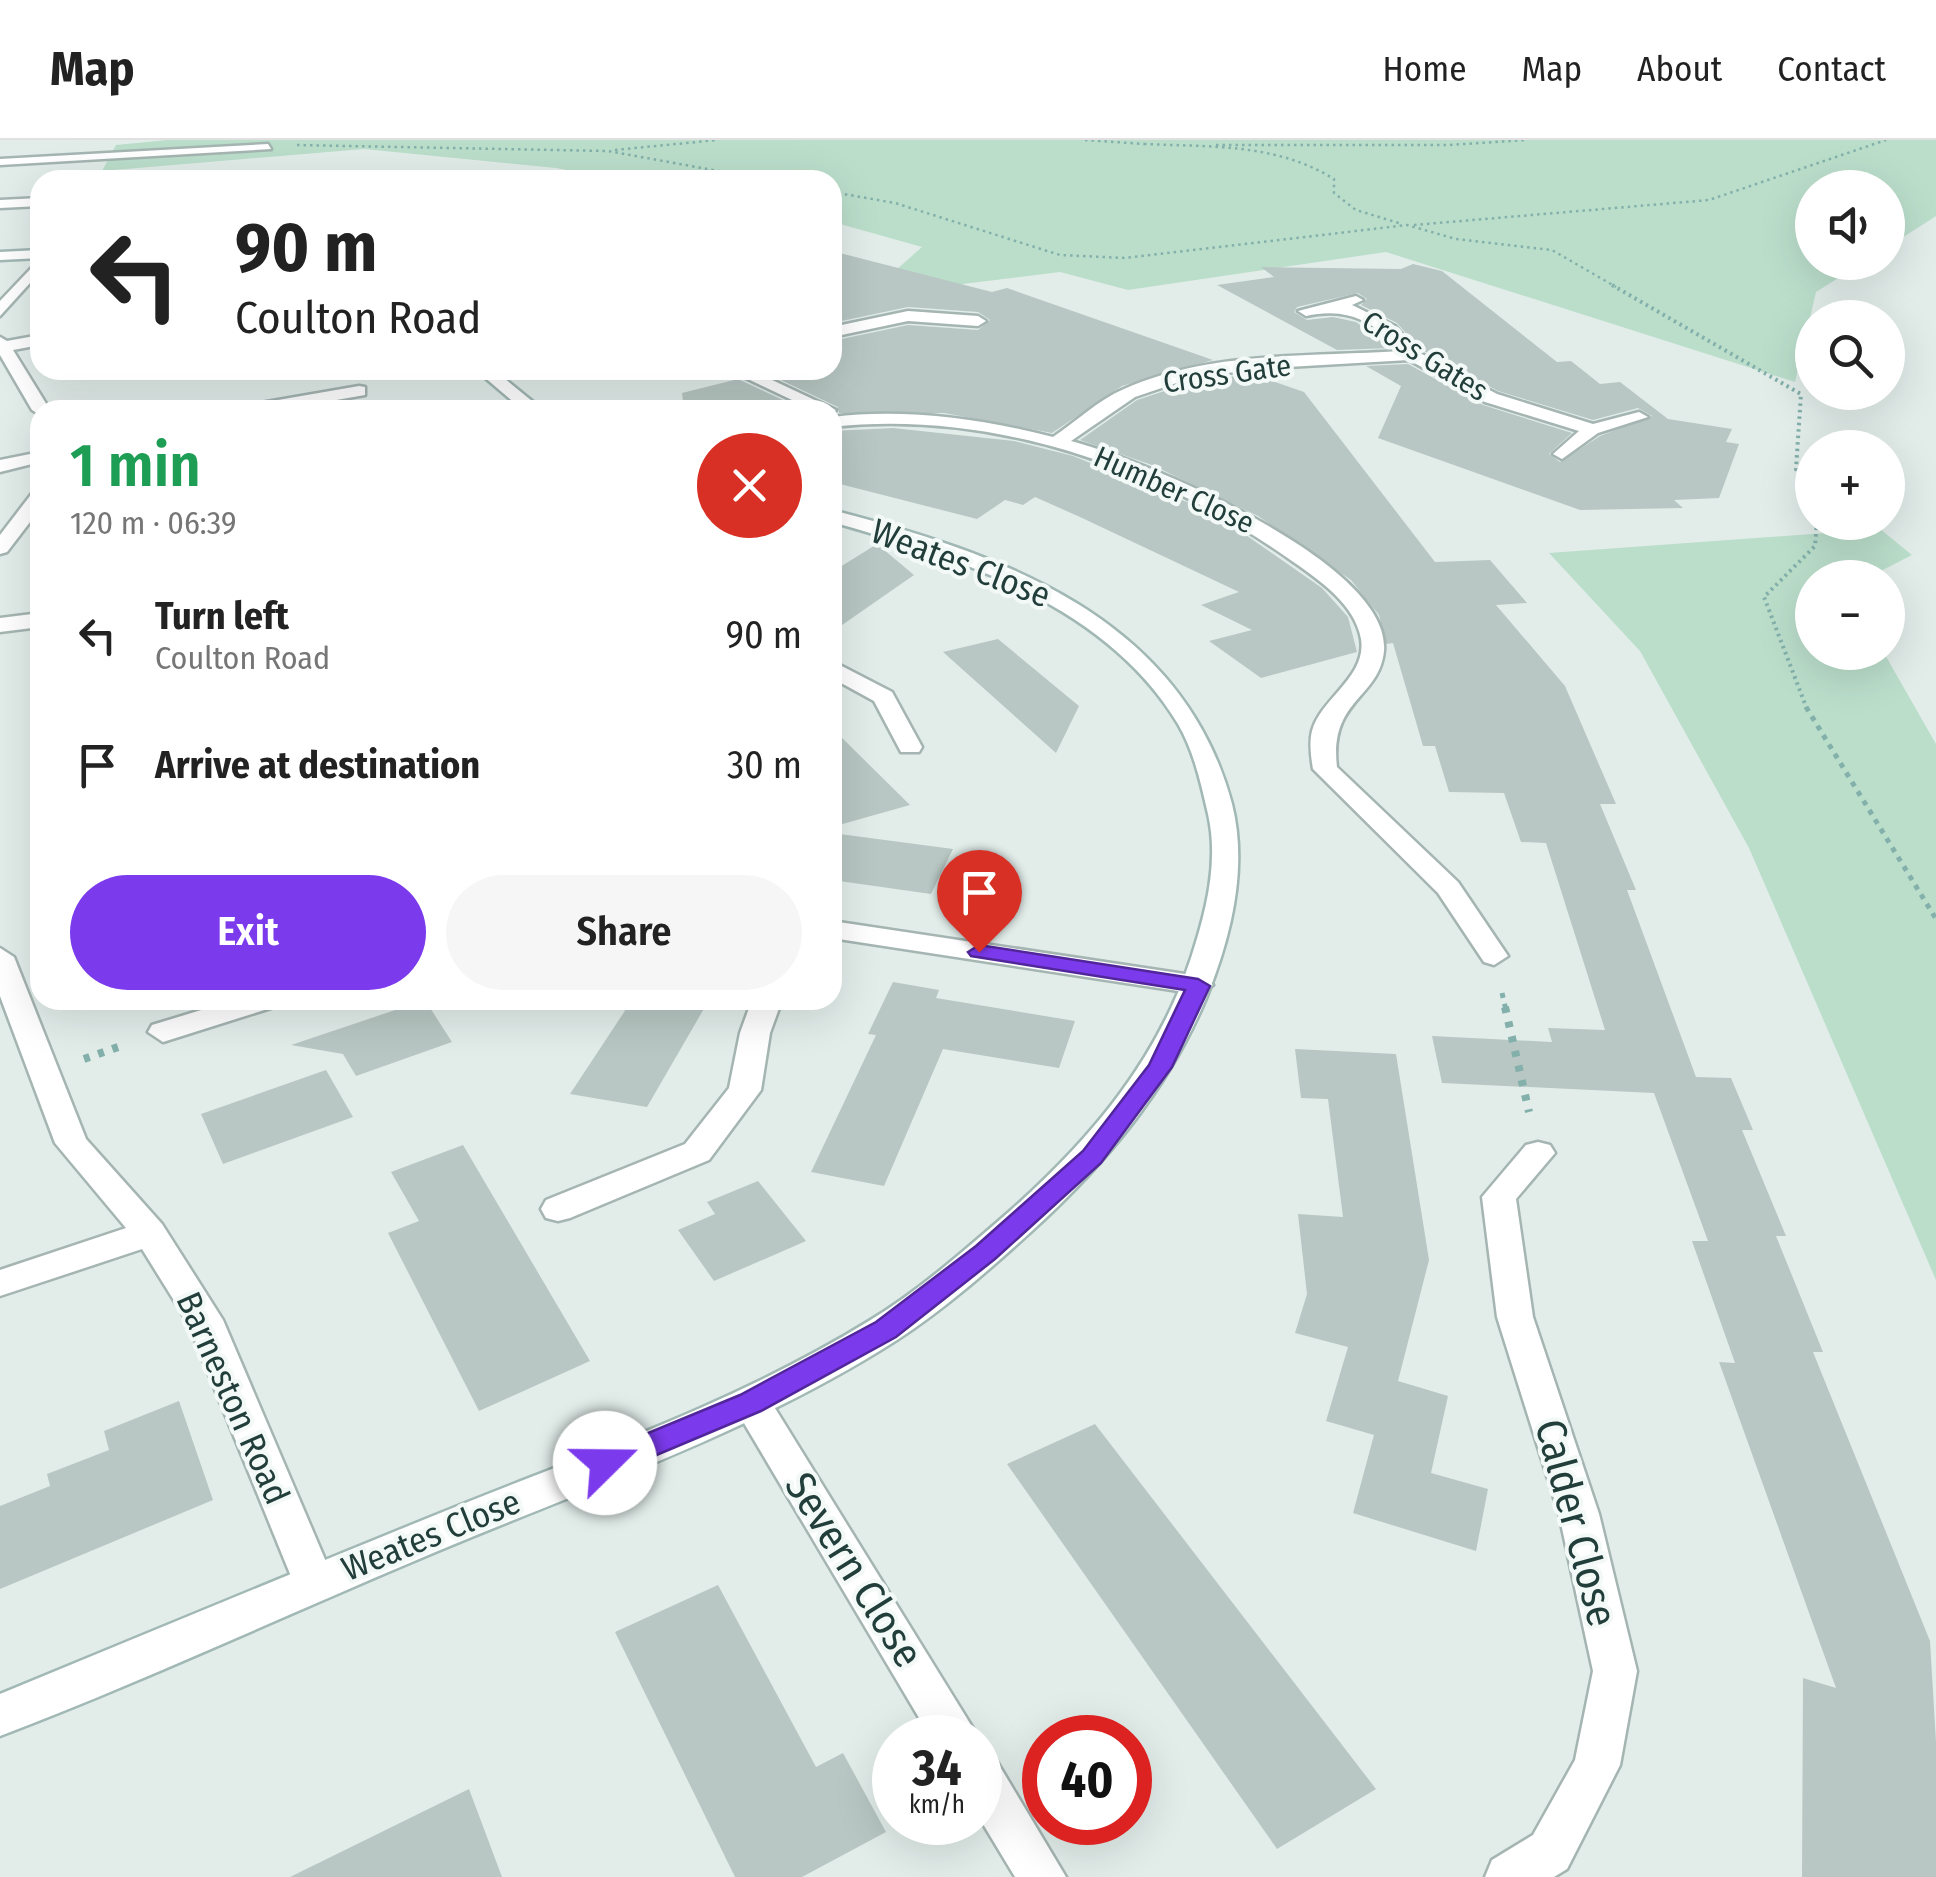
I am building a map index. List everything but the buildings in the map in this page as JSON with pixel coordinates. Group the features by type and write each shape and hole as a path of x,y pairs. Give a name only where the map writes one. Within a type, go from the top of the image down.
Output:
{"street":[{"path":"0,204 30,202"},
{"path":"0,256 30,254"},
{"path":"0,311 30,275"},
{"path":"1306,310 1367,298"},
{"name":"Cross Gates","path":"1337,304 1390,329 1412,356 1492,398 1592,429"},
{"path":"842,330 944,311 978,321"},
{"path":"30,341 2,344 35,400"},
{"name":"Cross Gate","path":"1059,441 1124,395 1152,383 1261,366 1412,356"},
{"path":"496,380 522,400"},
{"path":"759,380 801,400"},
{"path":"333,400 359,391"},
{"name":"Humber Close","path":"842,417 986,428 1059,441 1146,470 1218,503 1266,531 1343,590 1360,612 1374,643 1366,670 1340,702 1324,731 1325,769 1448,888 1494,956"},
{"path":"1562,454 1592,429 1640,417"},
{"path":"0,466 30,461"},
{"path":"0,548 30,509"},
{"name":"Weates Close","path":"0,1715 751,1403 886,1330 985,1252 1092,1157 1160,1067 1198,986 1222,898 1226,828 1190,723 1154,674 1109,633 1006,573 842,519"},
{"path":"0,624 30,621"},
{"path":"842,674 884,698 910,747"},
{"path":"842,931 1198,986"},
{"name":"Barneston Road","path":"0,958 72,1143 150,1232 205,1320 314,1583"},
{"path":"163,1032 234,1010"},
{"path":"558,1209 697,1152 745,1090 755,1032 763,1010"},
{"name":"Calder Close","path":"1509,1877 1550,1852 1598,1766 1615,1671 1579,1514 1515,1317 1499,1198 1538,1152"},
{"path":"0,1283 150,1232"},
{"name":"Severn Close","path":"751,1403 942,1715"},
{"path":"1002,1812 1042,1877"}],"lane":[{"path":"0,160 206,140"},
{"path":"0,160 268,146"}],"path":[{"path":"268,146 608,150 717,140"},
{"path":"1085,140 1231,150 1318,166 1334,179 1334,193 1356,210 1407,225 1710,200 1886,140"},
{"path":"1144,144 1400,146 1526,140"},
{"path":"608,150 715,170"},
{"path":"1816,540 1815,546 1764,597 1809,714 1936,919"},
{"path":"1494,956 1538,1152"},
{"path":"44,1072 163,1032"}],"green space":[{"path":"167,140 1936,140 1936,216 1905,236 1905,170 1795,170 1795,280 1835,280 1816,292 1814,300 1795,300 1795,382 1386,252 1128,290 1060,272 938,287 896,270 922,247 842,225 842,170 567,170 364,149 103,170 116,145"},
{"path":"1795,535 1795,540 1894,540 1912,555 1902,560 1795,560 1795,670 1894,670 1936,744 1936,1280 1749,848 1640,651 1549,553"}],"route":[{"path":"605,1463 751,1403 886,1330 985,1252 1092,1157 1160,1067 1198,986 979,952"}]}
